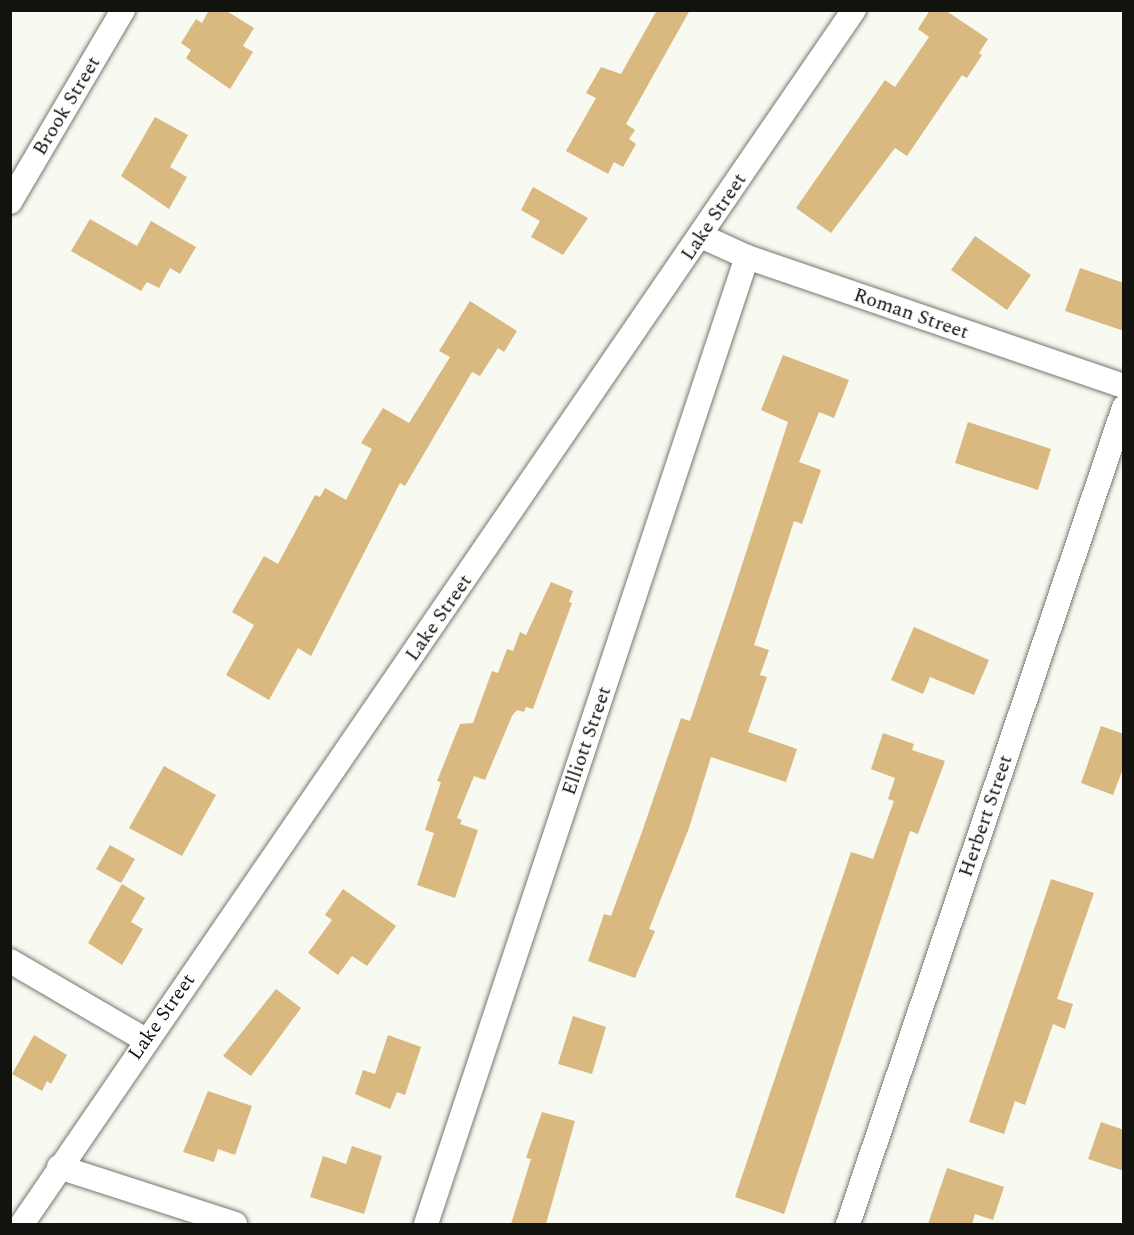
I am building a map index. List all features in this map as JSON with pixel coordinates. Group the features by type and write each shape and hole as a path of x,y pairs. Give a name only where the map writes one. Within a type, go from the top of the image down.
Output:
{"street":[{"name":"Brook Street","path":"10,202 123,10"},
{"name":"Lake Street","path":"22,1224 854,10"},
{"name":"Roman Street","path":"701,236 747,257 1124,386"},
{"name":"Elliott Street","path":"426,1224 747,257"},
{"name":"Herbert Street","path":"849,1224 1124,407"},
{"path":"10,961 146,1040"},
{"path":"59,1167 236,1224"}],"building":[{"path":"209,10 225,10 254,28 243,46 253,52 230,89 186,58 191,50 181,43 196,19 202,23"},
{"path":"657,10 690,10 626,124 635,130 629,139 636,144 623,167 614,162 608,174 566,151 596,98 586,93 601,67 621,74"},
{"path":"930,10 945,10 988,39 979,53 982,55 967,78 962,75 907,156 895,148 831,233 796,208 885,80 895,87 929,37 918,29"},
{"path":"155,117 188,135 170,167 187,177 169,209 121,176"},
{"path":"533,187 588,218 563,255 531,237 540,221 521,210"},
{"path":"90,219 137,246 151,221 196,247 180,274 170,268 159,288 147,282 141,291 71,251"},
{"path":"975,236 1031,275 1007,310 951,270"},
{"path":"1080,268 1124,283 1124,331 1065,311"},
{"path":"470,301 517,331 504,352 498,348 480,376 472,372 405,486 400,483 311,656 298,648 269,700 226,675 254,625 232,612 264,556 278,564 315,495 320,497 325,488 346,500 372,449 361,443 383,408 409,423 450,357 439,351"},
{"path":"783,355 849,380 834,418 819,412 799,462 821,470 802,524 794,521 754,645 769,650 760,675 767,677 748,732 797,749 786,782 711,757 689,828 649,929 655,931 635,978 588,961 604,914 611,916 681,718 690,721 788,422 761,410"},
{"path":"968,422 1051,449 1038,490 955,463"},
{"path":"551,582 573,591 569,602 572,603 533,709 526,707 524,712 517,710 512,716 485,780 474,776 457,818 462,820 460,824 478,830 455,898 417,885 434,833 425,830 441,782 437,781 460,724 473,723 492,671 498,673 507,649 513,651 520,632 526,635"},
{"path":"914,627 989,660 974,695 930,677 923,694 891,680"},
{"path":"1101,726 1124,734 1124,766 1113,795 1081,783"},
{"path":"883,733 914,744 912,750 945,761 918,834 910,831 784,1214 735,1197 851,852 873,859 894,801 888,799 895,778 871,769"},
{"path":"164,766 216,795 182,856 129,828"},
{"path":"110,845 135,859 121,883 96,869"},
{"path":"1051,879 1094,893 1057,999 1073,1004 1065,1029 1053,1024 1025,1105 1015,1101 1004,1134 969,1122"},
{"path":"122,884 145,898 131,922 143,929 122,965 88,943"},
{"path":"343,889 396,926 367,966 352,956 338,975 308,953 332,920 325,915"},
{"path":"276,989 301,1008 251,1076 223,1056"},
{"path":"573,1016 606,1027 592,1074 558,1064"},
{"path":"34,1035 67,1055 51,1084 47,1081 42,1091 12,1074"},
{"path":"388,1035 421,1047 405,1095 397,1092 390,1109 355,1094 363,1070 375,1074"},
{"path":"208,1091 252,1106 235,1155 218,1149 214,1162 183,1152"},
{"path":"542,1112 575,1121 546,1224 511,1224 531,1159 526,1158"},
{"path":"1101,1122 1124,1130 1124,1171 1088,1159"},
{"path":"352,1146 382,1156 364,1214 310,1197 323,1156 346,1164"},
{"path":"947,1168 1004,1187 993,1220 975,1214 972,1224 928,1224"}]}
